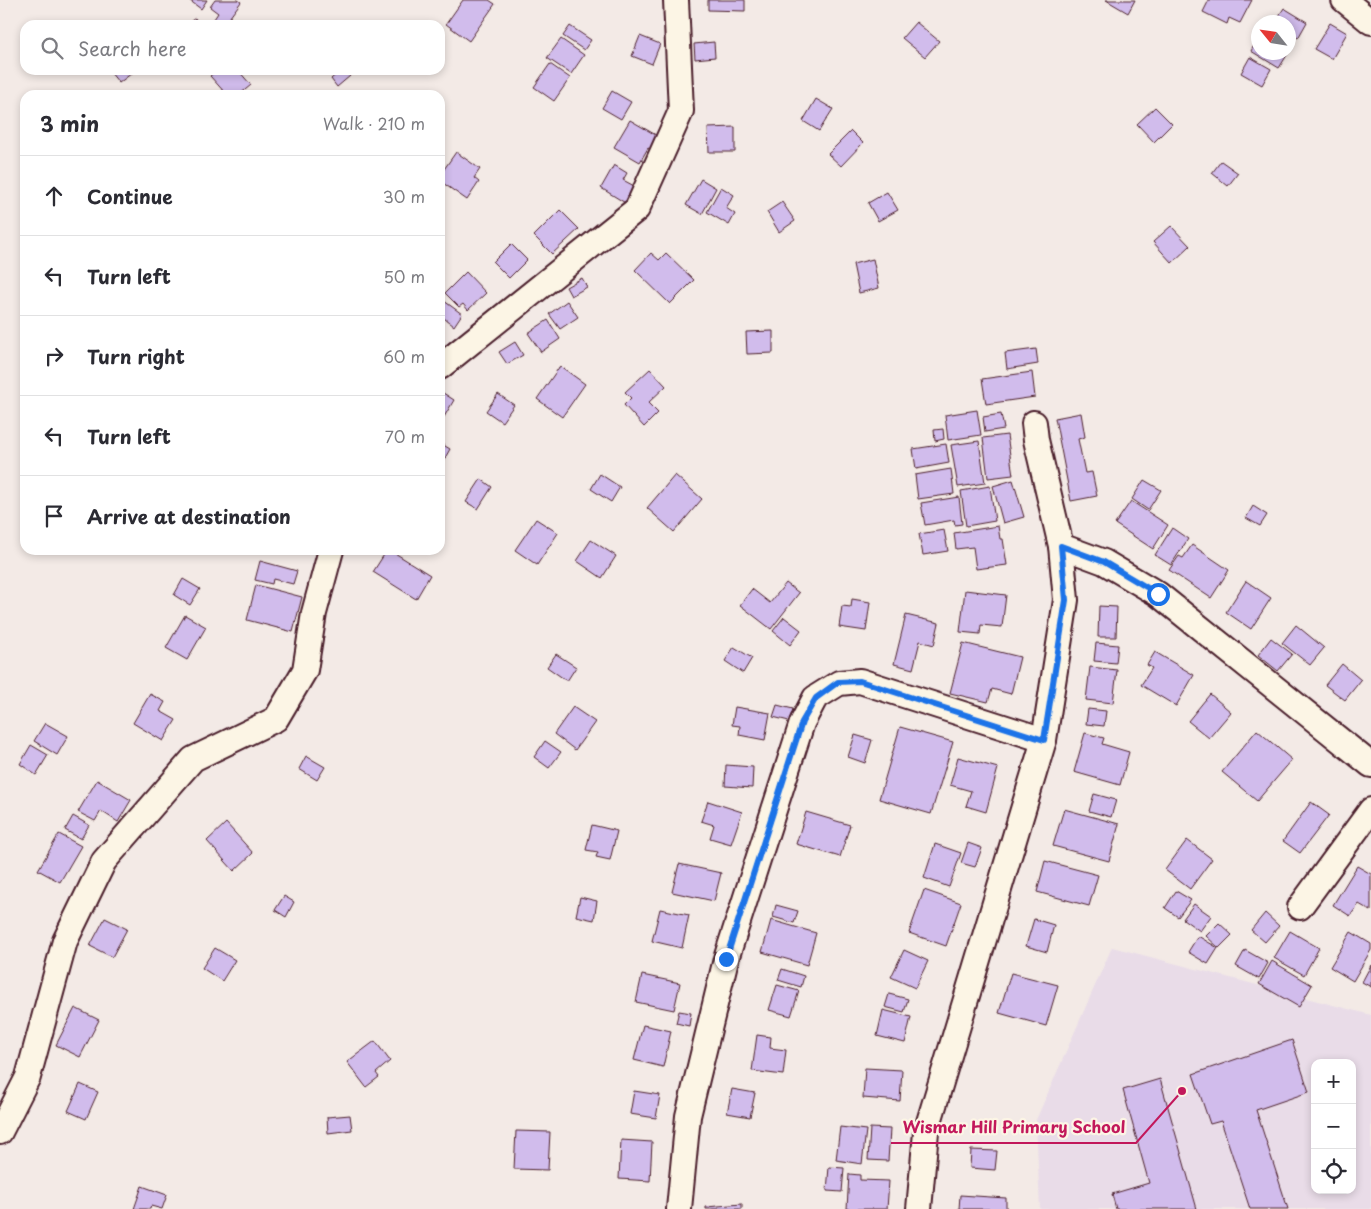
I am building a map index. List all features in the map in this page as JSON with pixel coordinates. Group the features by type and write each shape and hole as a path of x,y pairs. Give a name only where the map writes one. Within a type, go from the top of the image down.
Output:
{"street":[{"path":"445,363 638,209 681,111 676,0"},
{"path":"1344,0 1371,22"},
{"path":"919,1209 926,1132 1044,740 1066,600 1061,546 1036,440 1034,423"},
{"path":"1061,546 1104,562 1158,594 1371,765"},
{"path":"0,1132 28,1077 65,941 104,861 193,759 276,719 305,670 314,614 330,555"},
{"path":"680,1209 688,1116 726,959 802,722 816,698 838,682 860,681 1044,740"},
{"path":"1300,907 1371,810"}],"shaded area":[{"path":"1112,947 1371,1015 1371,1209 1040,1209 1036,1120"}],"building":[{"path":"189,0 207,0 201,9"},
{"path":"215,0 238,0 241,2 228,20 214,19 218,13 210,7"},
{"path":"463,0 489,0 495,4 469,41 446,24"},
{"path":"708,0 745,0 745,11 708,10"},
{"path":"1106,0 1135,0 1128,13"},
{"path":"1209,0 1252,0 1240,23 1229,18 1227,24 1203,12"},
{"path":"1284,8 1296,15 1280,15"},
{"path":"1296,15 1307,22 1298,38 1296,37"},
{"path":"916,22 939,41 925,57 902,38"},
{"path":"1330,23 1347,33 1332,59 1314,49"},
{"path":"570,26 591,40 584,50 563,36"},
{"path":"640,36 660,44 652,64 632,56"},
{"path":"561,39 584,55 571,74 547,58"},
{"path":"714,42 715,57 695,59 694,44"},
{"path":"1250,57 1251,60 1255,60 1271,69 1262,85 1241,73"},
{"path":"1266,60 1284,60 1279,68"},
{"path":"550,64 570,78 554,101 534,87"},
{"path":"112,75 129,75 119,83"},
{"path":"242,75 251,85 245,90 223,90 210,76"},
{"path":"335,75 350,76 337,87 331,79"},
{"path":"612,91 631,102 621,119 602,108"},
{"path":"816,99 833,109 819,131 803,121"},
{"path":"1155,107 1172,124 1154,142 1137,124"},
{"path":"630,120 661,138 653,151 648,148 640,162 614,147"},
{"path":"735,127 735,152 709,152 708,128"},
{"path":"851,131 863,143 841,166 828,154"},
{"path":"456,152 480,169 474,178 479,182 467,200 445,185 445,168"},
{"path":"1221,161 1238,173 1228,186 1212,173"},
{"path":"614,165 627,173 623,180 636,187 627,204 601,188"},
{"path":"701,179 716,188 702,214 686,205"},
{"path":"721,187 734,195 726,208 735,214 729,225 707,212"},
{"path":"887,192 898,210 878,221 868,203"},
{"path":"782,202 795,221 779,232 767,212"},
{"path":"560,210 579,229 552,254 534,236"},
{"path":"1171,226 1190,246 1172,263 1153,242"},
{"path":"511,244 527,260 509,278 493,262"},
{"path":"651,253 659,260 666,253 694,280 670,304 635,270"},
{"path":"873,259 879,288 859,293 853,264"},
{"path":"466,272 486,293 468,310 463,304 459,307 445,293"},
{"path":"582,278 587,287 571,296 566,287"},
{"path":"567,301 578,317 560,329 549,314"},
{"path":"445,302 462,314 454,326 445,319"},
{"path":"548,320 560,339 541,352 528,333"},
{"path":"773,331 773,353 747,354 746,332"},
{"path":"515,342 523,355 507,364 499,352"},
{"path":"1036,349 1038,364 1007,369 1005,353"},
{"path":"560,366 585,384 562,417 537,399"},
{"path":"650,369 666,386 648,403 658,413 644,427 624,405 631,398 625,392"},
{"path":"1032,372 1035,397 986,404 982,379"},
{"path":"445,394 454,400 445,415"},
{"path":"498,394 514,405 502,422 486,411"},
{"path":"977,410 981,435 948,440 945,415"},
{"path":"1081,413 1085,437 1078,439 1085,473 1092,472 1097,496 1071,501 1055,418"},
{"path":"1001,414 1004,429 985,432 983,417"},
{"path":"943,429 944,439 935,441 934,430"},
{"path":"1007,435 1013,475 988,478 983,438"},
{"path":"979,441 985,483 958,487 951,445"},
{"path":"946,444 949,463 916,469 913,449"},
{"path":"445,446 450,449 445,458"},
{"path":"951,469 954,494 918,499 915,475"},
{"path":"600,474 620,487 611,502 591,489"},
{"path":"675,475 702,499 674,532 647,508"},
{"path":"481,479 492,487 478,509 466,502"},
{"path":"1013,480 1024,517 1003,523 993,486"},
{"path":"1144,480 1161,490 1148,510 1132,499"},
{"path":"990,486 995,521 966,526 961,491"},
{"path":"959,497 962,524 955,525 954,520 925,525 921,503"},
{"path":"1131,501 1168,525 1153,549 1115,524"},
{"path":"1253,506 1267,515 1260,526 1246,518"},
{"path":"536,519 558,533 537,565 515,550"},
{"path":"998,526 1000,539 1003,539 1007,565 976,569 973,547 956,549 954,533"},
{"path":"1172,528 1188,539 1171,565 1155,555"},
{"path":"944,530 948,551 923,555 919,534"},
{"path":"591,540 616,556 602,578 577,561"},
{"path":"1192,545 1229,570 1211,598 1169,570 1179,556 1183,558"},
{"path":"384,555 398,555 430,575 416,599 373,572"},
{"path":"260,561 297,571 293,584 273,579 272,584 255,580"},
{"path":"183,579 200,589 190,605 174,595"},
{"path":"1246,581 1271,598 1251,629 1226,612"},
{"path":"786,583 799,593 771,629 740,605 752,589 770,603"},
{"path":"256,585 302,597 293,632 247,620"},
{"path":"965,590 1006,595 1002,627 981,625 980,634 960,632"},
{"path":"852,599 870,602 866,631 839,627 842,606 851,607"},
{"path":"1099,606 1117,607 1116,637 1098,637"},
{"path":"185,615 206,627 187,660 166,648"},
{"path":"906,615 939,623 934,645 920,641 913,669 894,664"},
{"path":"784,617 801,630 790,645 773,631"},
{"path":"1296,625 1324,648 1310,665 1282,643"},
{"path":"1271,638 1292,654 1278,671 1258,655"},
{"path":"963,643 1020,657 1011,694 992,689 988,702 950,693"},
{"path":"1096,643 1118,645 1116,663 1094,661"},
{"path":"734,647 752,658 743,673 725,661"},
{"path":"1155,652 1194,675 1176,706 1141,685 1152,668 1147,665"},
{"path":"556,654 576,667 567,681 547,667"},
{"path":"1342,664 1361,680 1345,700 1325,685"},
{"path":"1090,667 1117,670 1113,703 1086,700"},
{"path":"150,694 165,702 160,711 176,720 163,741 133,723"},
{"path":"1210,694 1231,712 1209,738 1188,721"},
{"path":"777,705 793,709 789,721 773,717"},
{"path":"573,707 595,722 575,750 554,734"},
{"path":"735,707 770,713 765,740 739,735 740,726 732,725"},
{"path":"1088,709 1106,711 1104,726 1086,724"},
{"path":"45,723 68,736 57,755 34,741"},
{"path":"900,727 953,742 931,814 879,799"},
{"path":"1257,730 1292,760 1257,801 1222,772"},
{"path":"1085,733 1104,738 1102,744 1129,752 1120,785 1074,772"},
{"path":"855,735 872,740 865,763 848,757"},
{"path":"545,741 561,752 549,768 534,757"},
{"path":"31,745 48,755 36,775 20,764"},
{"path":"306,756 325,767 317,780 299,769"},
{"path":"958,757 998,768 986,812 966,806 971,791 950,785"},
{"path":"726,765 753,767 752,788 725,786"},
{"path":"97,780 131,800 118,822 101,811 95,821 78,812"},
{"path":"1094,794 1116,800 1111,817 1089,811"},
{"path":"708,801 742,812 731,844 710,838 714,825 701,821"},
{"path":"1311,802 1329,815 1300,853 1283,841"},
{"path":"1064,809 1119,824 1109,861 1053,846"},
{"path":"806,812 850,825 840,857 796,844"},
{"path":"73,816 89,825 81,839 65,830"},
{"path":"226,823 253,853 234,871 207,841"},
{"path":"592,825 617,831 610,860 596,857 598,852 586,850"},
{"path":"59,834 81,846 60,882 38,870"},
{"path":"1187,840 1212,859 1190,889 1165,870"},
{"path":"968,843 982,848 975,867 961,863"},
{"path":"935,844 961,853 949,887 924,878"},
{"path":"1045,861 1098,875 1089,906 1037,892"},
{"path":"679,864 721,873 714,901 672,892"},
{"path":"1357,866 1371,874 1371,911 1359,904 1350,916 1333,905"},
{"path":"924,890 961,903 946,946 909,933"},
{"path":"1176,891 1191,900 1178,917 1165,908"},
{"path":"284,896 294,902 286,917 275,910"},
{"path":"580,897 597,901 594,920 576,916"},
{"path":"1194,904 1211,916 1200,931 1183,919"},
{"path":"776,905 798,911 794,923 773,917"},
{"path":"660,909 689,915 682,948 652,941"},
{"path":"1265,913 1279,926 1265,942 1251,930"},
{"path":"105,918 127,929 112,957 90,946"},
{"path":"1034,919 1054,925 1047,952 1026,946"},
{"path":"771,920 816,933 807,965 762,952"},
{"path":"1219,923 1232,935 1219,948 1206,936"},
{"path":"1290,931 1319,948 1304,975 1274,958"},
{"path":"1351,932 1371,944 1371,950 1353,981 1330,967"},
{"path":"1198,936 1218,948 1208,964 1188,952"},
{"path":"215,948 235,960 222,981 202,968"},
{"path":"904,950 928,961 915,988 891,977"},
{"path":"1245,950 1268,963 1259,979 1236,966"},
{"path":"1272,961 1312,985 1299,1007 1259,984"},
{"path":"1371,965 1371,987 1362,982"},
{"path":"782,969 804,976 801,987 778,980"},
{"path":"1011,973 1058,985 1046,1026 999,1013"},
{"path":"642,975 680,983 674,1010 636,1002"},
{"path":"777,985 799,991 791,1016 769,1010"},
{"path":"889,994 908,999 904,1012 885,1007"},
{"path":"75,1008 99,1020 80,1057 56,1045"},
{"path":"883,1010 911,1017 905,1043 877,1036"},
{"path":"679,1011 691,1013 689,1026 676,1023"},
{"path":"643,1025 671,1031 663,1067 634,1060"},
{"path":"757,1035 771,1037 770,1048 786,1050 783,1075 752,1071"},
{"path":"1292,1040 1309,1092 1256,1110 1288,1209 1250,1209 1221,1121 1210,1124 1193,1074"},
{"path":"375,1041 390,1061 376,1073 379,1077 366,1087 347,1062"},
{"path":"865,1068 902,1070 900,1101 863,1098"},
{"path":"1160,1079 1197,1209 1116,1209 1112,1194 1149,1183 1123,1090"},
{"path":"80,1084 98,1092 86,1119 68,1111"},
{"path":"732,1089 755,1093 750,1117 727,1113"},
{"path":"634,1091 660,1095 656,1118 630,1114"},
{"path":"350,1115 352,1130 328,1133 327,1117"},
{"path":"840,1127 866,1130 862,1164 836,1160"},
{"path":"870,1128 890,1129 888,1161 868,1160"},
{"path":"516,1131 550,1132 548,1170 514,1169"},
{"path":"621,1140 652,1142 650,1181 619,1179"},
{"path":"971,1150 997,1151 995,1170 970,1168"},
{"path":"829,1167 844,1168 842,1192 827,1191"},
{"path":"849,1174 860,1175 860,1180 889,1181 887,1209 847,1209"},
{"path":"142,1186 167,1195 162,1209 151,1206 150,1209 134,1209"},
{"path":"960,1195 1006,1198 1006,1209 959,1209"},
{"path":"742,1204 742,1209 706,1209 706,1207"}],"place":[{"name":"Wismar Hill Primary School","path":"1182,1091"}],"route":[{"path":"726,959 802,722 816,698 838,682 860,681 1044,740 1066,600 1061,546 1104,562 1158,594"}]}
